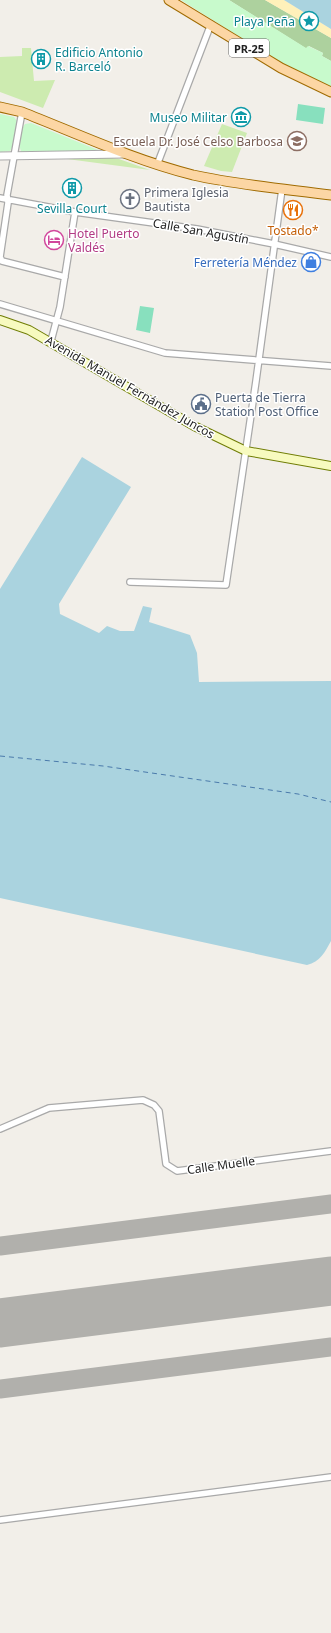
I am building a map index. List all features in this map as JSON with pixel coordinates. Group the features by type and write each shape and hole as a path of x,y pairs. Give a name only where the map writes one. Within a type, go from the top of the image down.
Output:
{"main road":[{"name":"PR-25","path":"169,0 211,24 281,68 331,92"},
{"path":"0,107 22,112 157,165 213,179 331,195"},
{"name":"Avenida Manuel Fernández Juncos","path":"0,320 29,330 194,426 246,451 331,466"}],"street":[{"path":"157,165 211,24"},
{"path":"22,112 7,195 8,204 0,258 2,261 65,277"},
{"path":"0,156 130,154"},
{"path":"130,582 226,585 282,189"},
{"name":"Calle San Agustín","path":"0,198 75,212 197,229 331,257"},
{"path":"51,342 57,320 65,277 75,212"},
{"path":"0,304 165,353 331,366"},
{"name":"Calle Muelle","path":"0,1129 49,1108 143,1100 154,1105 159,1111 166,1164 176,1171 331,1151"},
{"path":"0,1520 331,1477"}],"green space":[{"path":"181,0 229,0 306,48 308,46 323,53 322,56 331,61 331,88 273,58"},
{"path":"229,0 265,0 331,38 331,61 322,56 323,53 309,46 307,49"},
{"path":"22,48 31,48 34,81 55,80 43,108 0,92 0,57 22,56"},
{"path":"298,104 325,108 323,124 296,120"},
{"path":"0,114 14,117 17,121 13,146 10,151 0,152"},
{"path":"31,123 103,152 22,153 20,146 21,134 25,124"},
{"path":"222,124 247,133 232,172 221,171 204,166"},
{"path":"105,157 119,159 150,170 67,159"},
{"path":"140,306 154,308 150,333 136,330"}],"sand":[{"name":"Playa Peña","path":"265,0 284,0 331,29 331,38"}],"water":[{"path":"284,0 331,0 331,29"},
{"path":"82,457 131,487 59,604 60,614 99,633 107,626 120,631 134,631 143,606 152,608 149,622 190,635 197,653 199,682 331,681 331,941 322,956 312,964 307,965 0,898 0,589"}],"ferry route":[{"path":"0,756 103,766 298,794 331,802"}],"taxiway":[{"path":"0,1246 331,1204"},
{"path":"0,1389 331,1347"}],"runway":[{"path":"0,1323 331,1281"}],"place":[{"name":"Playa Peña","path":"309,21"},
{"name":"Edificio Antonio R. Barceló","path":"41,59"},
{"name":"Museo Militar","path":"241,117"},
{"name":"Escuela Dr. José Celso Barbosa","path":"297,141"},
{"name":"Sevilla Court","path":"72,188"},
{"name":"Primera Iglesia Bautista","path":"130,199"},
{"name":"Tostado*","path":"293,210"},
{"name":"Hotel Puerto Valdés","path":"54,240"},
{"name":"Ferretería Méndez","path":"311,262"},
{"name":"Puerta de Tierra Station Post Office","path":"201,404"}]}
